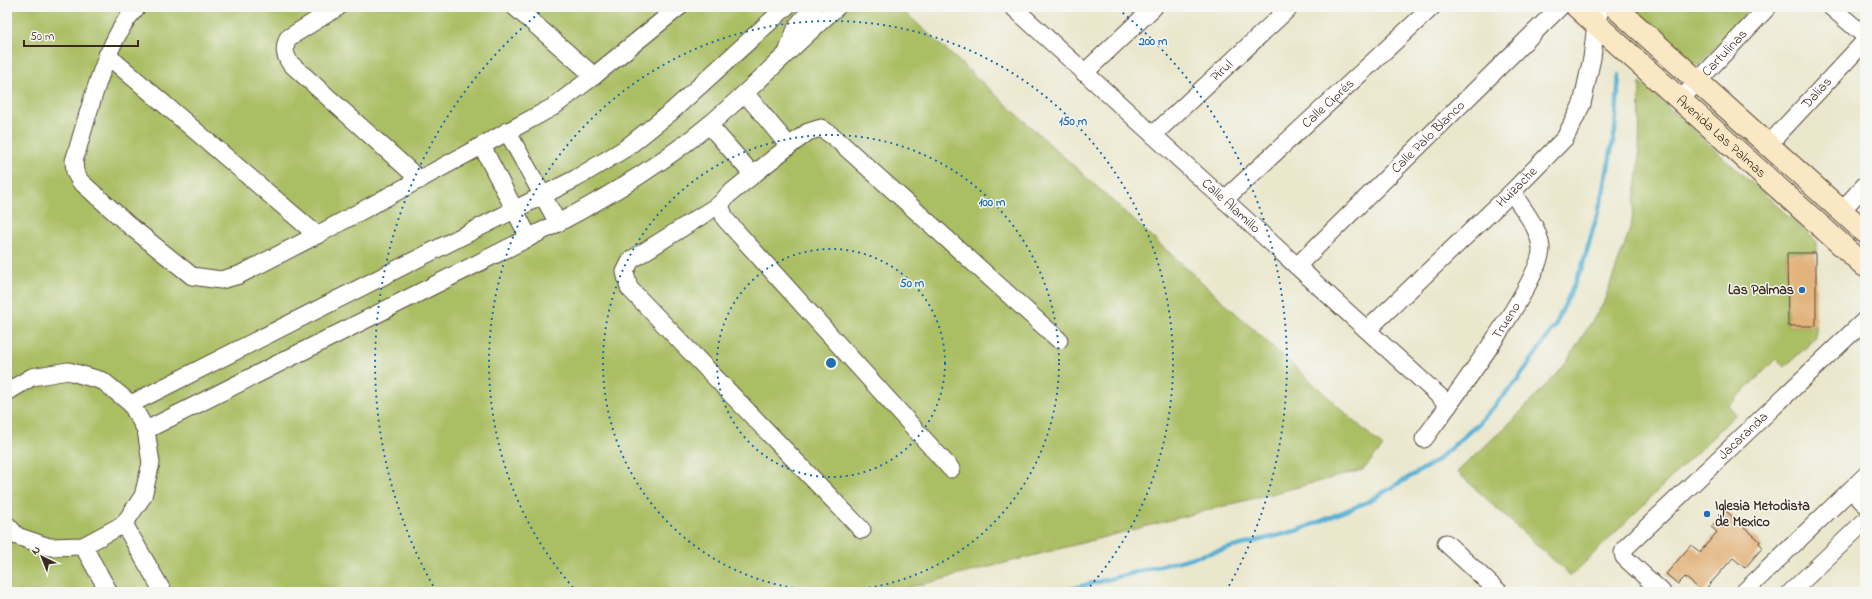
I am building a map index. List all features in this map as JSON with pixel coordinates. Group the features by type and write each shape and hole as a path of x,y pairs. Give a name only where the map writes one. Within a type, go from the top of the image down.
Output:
{"street":[{"path":"137,7 129,15 107,55 74,160 75,172 80,181 130,226 192,276 221,280 239,275 317,236 553,107 594,76 679,7"},
{"path":"338,7 288,38 285,47 285,56 290,63 420,180"},
{"path":"515,7 594,76"},
{"path":"131,404 575,179 626,148 671,112 786,7"},
{"path":"787,52 797,26 813,7"},
{"path":"146,430 529,238 605,198 647,170 709,125 837,7"},
{"path":"1084,73 1154,7"},
{"name":"Pirul","path":"1153,135 1290,7"},
{"name":"Calle Ciprés","path":"1224,200 1432,7"},
{"name":"Calle Palo Blanco","path":"1296,266 1560,7"},
{"name":"Avenida Las Palmas","path":"1577,7 1598,16 1680,100 1865,266"},
{"name":"Avenida Las Palmas","path":"1615,7 1865,232"},
{"name":"Cartulinas","path":"1680,100 1768,7"},
{"path":"1831,7 1865,36"},
{"name":"Calle Alamillo","path":"1015,8 1084,73 1449,405"},
{"name":"Huizache","path":"1367,330 1512,192 1565,138 1582,104 1592,58 1598,16"},
{"name":"Dalias","path":"1769,144 1865,41"},
{"path":"107,55 317,236"},
{"path":"745,93 788,146"},
{"path":"709,125 753,175"},
{"path":"862,530 628,288 625,272 631,260 720,204 728,195 788,146 808,132 821,128 834,137 1059,340"},
{"path":"507,132 558,223"},
{"path":"482,146 529,238"},
{"path":"1842,210 1865,184"},
{"name":"Trueno","path":"1424,440 1491,344 1533,276 1541,250 1538,233 1512,192"},
{"path":"720,204 725,219 952,469"},
{"name":"Jacaranda","path":"1662,592 1629,563 1622,552 1634,538 1865,320"},
{"path":"7,392 32,377 68,372 103,381 131,404 146,430 151,463 143,496 124,524 83,546 49,548 17,536 7,525"},
{"path":"1744,592 1865,476"},
{"path":"1851,490 1865,504"},
{"path":"1791,592 1865,521"},
{"path":"124,524 163,592"},
{"path":"1446,543 1500,592"},
{"path":"83,546 109,592"}],"green space":[{"path":"7,7 899,7 1383,447 1363,470 893,592 7,592"},
{"path":"1631,7 1752,7 1698,66"},
{"path":"1640,82 1816,241 1816,253 1787,253 1788,326 1816,326 1816,338 1785,367 1776,359 1729,406 1736,414 1571,576 1457,472 1515,418 1563,367 1603,304 1631,227 1639,166"}],"building":[{"name":"Las Palmas","path":"1787,253 1816,253 1816,326 1788,326"},
{"path":"1726,511 1760,541 1759,543 1763,547 1745,568 1733,558 1703,592 1685,577 1678,584 1666,574 1691,545 1700,552 1717,532 1711,527"}],"waterway":[{"path":"1059,592 1299,530 1367,502 1435,462 1478,424 1517,381 1555,326 1582,267 1602,198 1615,131 1619,75"}],"place":[{"name":"Las Palmas","path":"1802,290"},
{"name":"Iglesia Metodista de Mexico","path":"1707,514"}]}
